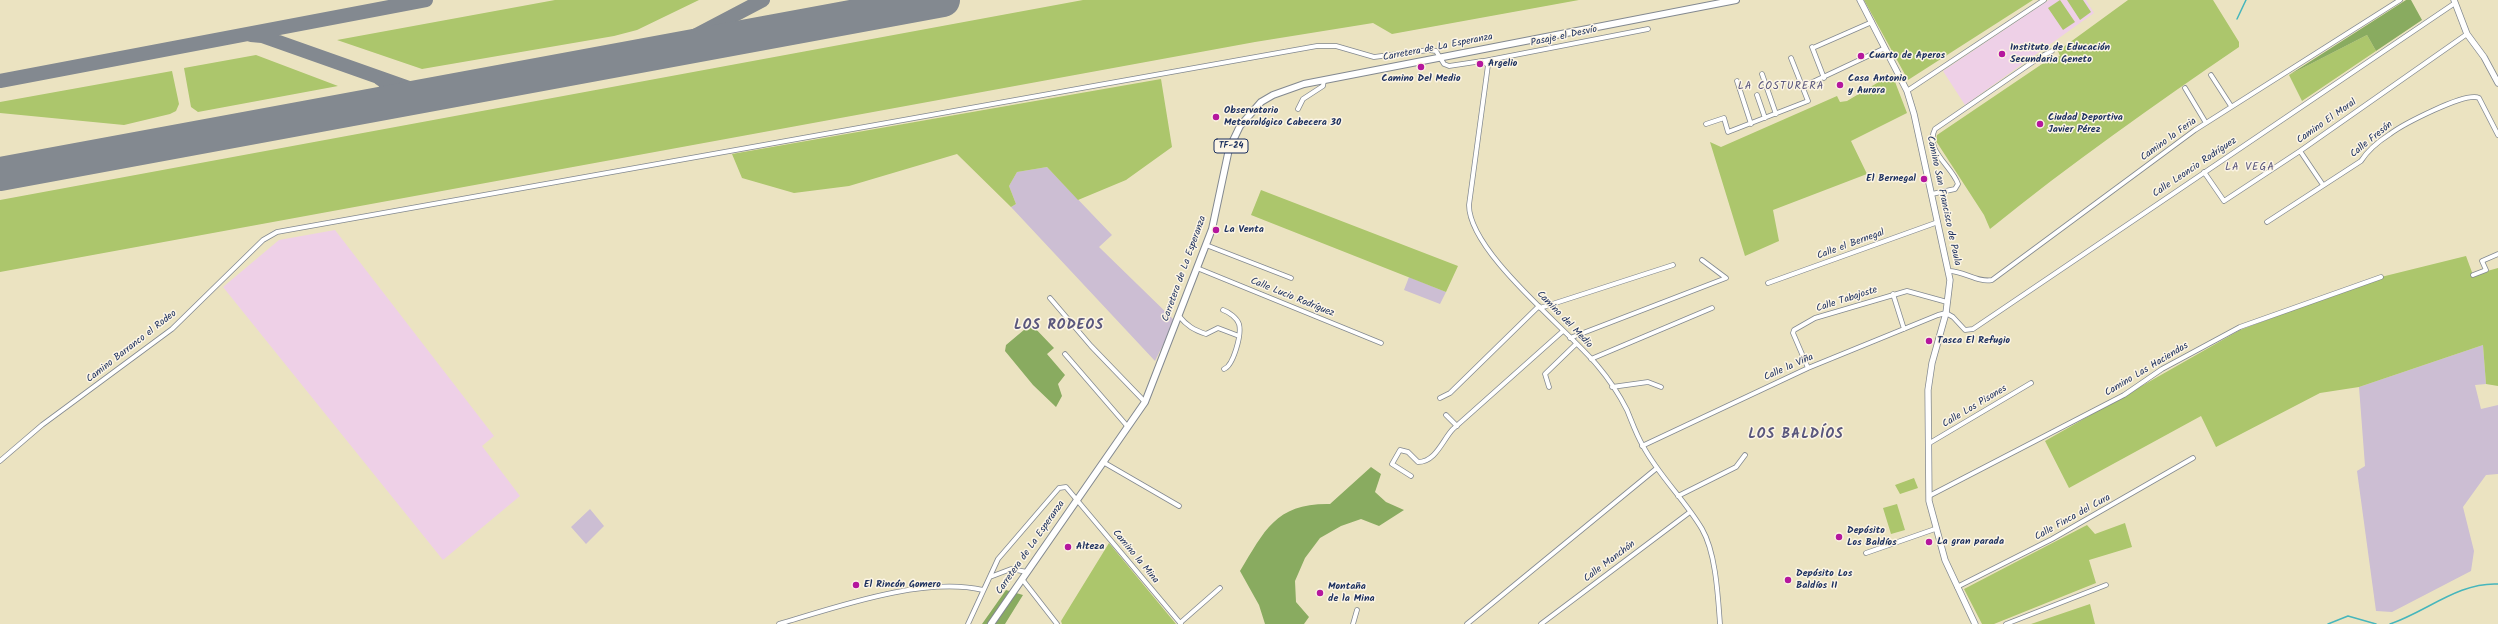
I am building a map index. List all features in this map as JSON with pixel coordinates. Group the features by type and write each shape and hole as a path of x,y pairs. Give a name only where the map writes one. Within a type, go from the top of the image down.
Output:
{"main road":[{"name":"Carretera de La Esperanza","path":"991,624 1145,402 1215,218 1229,149 1245,118 1254,108 1273,95 1324,80 1736,0"},
{"name":"Camino San Francisco de Paula","path":"1860,0 1907,91 1949,271 1949,291 1946,313 1932,363 1928,390 1929,496 1935,529 1957,587 1975,624"},
{"path":"2455,1 2467,34 2498,84"}],"street":[{"path":"1907,91 2044,0"},
{"name":"Camino la Feria","path":"1949,271 1958,271 1986,281 1992,280 2206,123 2400,0"},
{"name":"Calle Leoncio Rodríguez","path":"1946,313 1953,317 1965,330 1973,329 2455,1"},
{"path":"1824,78 1814,46 1872,22"},
{"name":"Pasaje el Desvío","path":"1484,61 1648,29"},
{"name":"Camino El Moral","path":"2204,172 2224,201 2300,151 2467,34"},
{"name":"Camino Barranco el Rodeo","path":"0,461 42,425 172,329 267,237 277,232 1316,46 1336,46 1374,57 1429,50 1436,52 1441,57"},
{"path":"1802,87 1824,78 1885,48"},
{"path":"1932,194 1955,189 1958,184 1956,177 1935,150 1932,139 1935,129 2040,57 2052,51"},
{"path":"1441,57 1444,64 1449,66 1484,61"},
{"path":"1706,124 1724,118 1728,132 1808,101 1791,58"},
{"name":"Camino del Medio","path":"1484,61 1488,68 1477,135 1469,204 1470,219 1489,250 1540,307 1591,359 1612,387 1626,409 1642,446 1702,530 1709,550 1716,583 1720,624"},
{"path":"1762,74 1776,114"},
{"path":"2211,75 2232,106"},
{"path":"1298,109 1303,99 1323,86 1324,80"},
{"path":"1737,81 1751,124"},
{"path":"2185,88 2206,123"},
{"path":"1757,95 1765,118"},
{"name":"Calle Fresón","path":"2267,222 2361,161 2372,148 2405,124 2451,103 2474,96 2479,98 2498,135"},
{"path":"2300,151 2323,185"},
{"name":"Calle el Bernegal","path":"1768,283 1938,222"},
{"path":"1206,244 1291,278"},
{"path":"2473,275 2486,270 2482,261 2498,254"},
{"path":"1570,338 1726,278 1702,260"},
{"path":"1440,398 1450,393 1540,307 1673,266"},
{"name":"Calle Lucio Rodríguez","path":"1197,268 1381,342"},
{"name":"Camino Las Haciendas","path":"1929,496 2124,395 2156,373 2240,327 2381,277"},
{"name":"Calle Tabajoste","path":"1808,368 1793,334 1794,330 1815,318 1906,290 1914,291 1947,302"},
{"path":"1893,294 1904,329"},
{"path":"1050,298 1091,346 1145,402"},
{"path":"1591,359 1712,308"},
{"path":"1223,310 1229,312 1239,323 1239,336 1232,364 1224,369"},
{"name":"Calle la Viña","path":"1642,446 1808,368 1946,313"},
{"path":"1179,316 1185,323 1196,331 1206,334 1218,328 1239,336"},
{"path":"1411,476 1392,464 1400,450 1408,452 1416,462 1421,462 1439,450 1443,439 1563,331"},
{"path":"1549,387 1545,374 1576,344"},
{"path":"1065,354 1128,427"},
{"path":"1612,387 1648,382 1661,387"},
{"name":"Calle Los Pisones","path":"1928,444 2031,383"},
{"path":"1446,415 1457,426"},
{"path":"1678,496 1736,467 1745,454"},
{"name":"Calle Finca del Cura","path":"1957,587 2052,539 2193,458"},
{"path":"1103,462 1179,506"},
{"path":"1467,624 1657,468"},
{"name":"Camino la Mina","path":"990,577 998,559 1008,546 1059,488 1066,487 1181,623"},
{"name":"Calle Manchón","path":"1541,624 1690,512"},
{"path":"1866,553 1935,529"},
{"path":"968,624 990,577 1011,569 1027,572"},
{"path":"1022,579 1057,624"},
{"path":"779,624 864,600 928,586 955,585 983,590"},
{"path":"2006,624 2106,585"},
{"path":"1181,623 1220,588"},
{"path":"1353,624 1357,610"}],"shaded area":[{"name":"Instituto de Educación Secundaria Geneto","path":"2049,0 2086,0 2094,13 1965,105 1943,71"},
{"path":"1047,167 1112,235 1099,247 1175,321 1155,361 1011,207 1016,204 1009,186 1017,172"},
{"path":"335,230 494,436 482,446 520,496 443,560 223,287 279,240"},
{"path":"1409,277 1446,292 1440,304 1404,290"},
{"path":"2483,345 2486,384 2475,385 2481,409 2498,405 2498,474 2486,475 2463,507 2474,551 2471,571 2392,612 2376,611 2357,471 2365,466 2359,387"},
{"path":"590,509 604,526 586,544 571,527"}],"green space":[{"path":"555,0 699,0 637,30 614,36 422,69 337,40"},
{"path":"1083,0 1579,0 1392,34 1373,23 1255,42 0,272 0,200"},
{"path":"1864,0 2033,0 1908,80"},
{"path":"2060,0 2075,22 2063,30 2048,8"},
{"path":"2067,0 2083,0 2091,12 2080,20"},
{"name":"Ciudad Deportiva Javier Pérez","path":"2128,0 2213,0 2239,42 2239,47 2113,135 1990,229 1984,215 1936,141 1937,135 2045,62 2060,56 2058,51"},
{"path":"2406,0 2411,0 2422,20 2376,51 2367,35 2289,75"},
{"path":"2367,35 2376,51 2302,101 2289,75"},
{"path":"256,55 338,86 198,112 191,107 184,68"},
{"path":"172,71 179,104 176,111 170,114 124,125 0,113 0,102"},
{"path":"1892,74 1907,113 1851,141 1867,174 1773,210 1779,241 1745,256 1710,142 1721,147 1837,96 1840,102 1847,101"},
{"path":"1161,79 1172,147 1126,180 1078,200 1047,167 1017,172 1009,186 1016,204 1011,207 957,154 849,186 794,193 742,178 732,154"},
{"path":"1261,190 1458,266 1446,292 1251,215"},
{"path":"2466,256 2473,275 2498,268 2498,386 2486,384 2483,345 2359,387 2320,393 2216,447 2201,416 2069,488 2045,441 2240,330 2381,277"},
{"path":"1031,324 1054,348 1047,354 1065,375 1058,384 1062,396 1056,407 1033,385 1005,351 1006,345"},
{"path":"1371,467 1381,474 1375,492 1386,502 1404,510 1379,526 1361,519 1341,526 1320,538 1305,558 1295,581 1296,602 1309,617 1304,624 1265,624 1259,605 1240,571 1257,543 1274,522 1284,514 1297,508 1330,504"},
{"path":"1914,478 1918,488 1900,494 1895,485"},
{"path":"1897,504 1905,530 1891,534 1883,508"},
{"path":"2125,523 2132,547 2089,560 2096,583 1994,624 1982,624 1964,589 2087,525 2095,534"},
{"path":"1109,543 1176,624 1062,624 1061,621"},
{"path":"1006,590 1023,595 1005,624 982,624"},
{"path":"2090,604 2095,624 2031,624"}],"waterway":[{"path":"2237,19 2246,0"},
{"path":"2390,624 2456,593 2470,588 2498,584"},
{"path":"2328,624 2348,616 2376,624"}],"taxiway":[{"path":"0,81 426,0"},
{"path":"666,51 763,0"},
{"path":"251,35 262,36 412,89 443,91 460,89"},
{"path":"376,104 382,102 388,94 385,82 379,78"}],"runway":[{"path":"0,174 943,0"}],"place":[{"name":"Instituto de Educación Secundaria Geneto","path":"2002,54"},
{"name":"Cuarto de Aperos","path":"1861,56"},
{"name":"Argelio","path":"1480,64"},
{"name":"Camino Del Medio","path":"1421,67"},
{"name":"Casa Antonio y Aurora","path":"1840,85"},
{"name":"Observatorio Meteorológico Cabecera 30","path":"1216,117"},
{"name":"Ciudad Deportiva Javier Pérez","path":"2040,124"},
{"name":"El Bernegal","path":"1924,179"},
{"name":"La Venta","path":"1216,230"},
{"name":"Tasca El Refugio","path":"1929,341"},
{"name":"Depósito Los Baldíos","path":"1839,537"},
{"name":"La gran parada","path":"1929,542"},
{"name":"Alteza","path":"1068,547"},
{"name":"Depósito Los Baldíos II","path":"1788,580"},
{"name":"El Rincón Gomero","path":"856,585"},
{"name":"Montaña de la Mina","path":"1320,593"}],"district":[{"name":"LA COSTURERA","path":"1781,87"},
{"name":"LA VEGA","path":"2250,168"},
{"name":"LOS RODEOS","path":"1059,327"},
{"name":"LOS BALDÍOS","path":"1796,436"}]}
